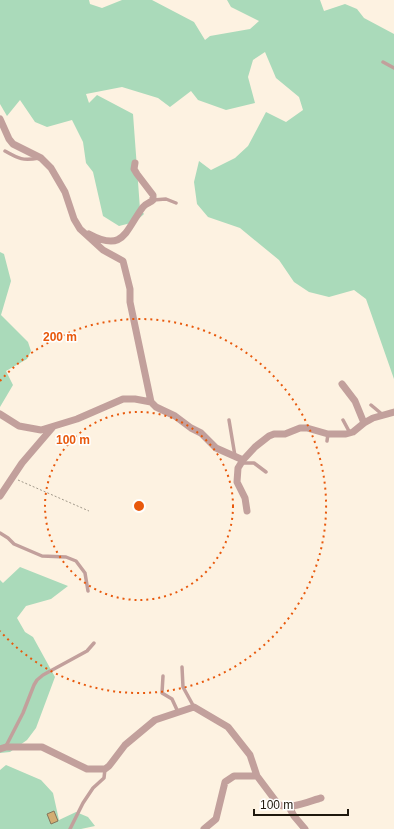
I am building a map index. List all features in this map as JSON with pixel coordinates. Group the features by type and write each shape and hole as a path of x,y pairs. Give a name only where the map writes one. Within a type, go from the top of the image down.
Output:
{"street":[{"path":"0,118 9,139 13,144 41,158 51,168 65,192 74,219 80,229 103,250 120,258 125,264 130,289 129,299 151,402"},
{"path":"80,229 106,242 118,240 123,236 144,207 153,200 154,195 135,171 135,163"},
{"path":"342,384 355,401 364,423"},
{"path":"0,414 19,426 41,430 77,419 124,399 135,398 151,402 156,407 175,416 191,428 201,433 216,448 235,456 242,461"},
{"path":"247,511 246,498 237,482 238,468 242,461 255,447 269,436 274,434 284,434 300,428 307,428 327,438 350,433 364,423 394,412"},
{"path":"0,496 22,463 52,427"},
{"path":"3,748 42,747 87,769 106,768 125,745 155,720 194,707 228,727 250,756 256,776 274,801 281,806 289,806 321,798"},
{"path":"204,829 216,819 225,782 234,776 256,776"},
{"path":"289,806 294,816 306,829"}],"lane":[{"path":"383,62 394,68"},
{"path":"5,151 16,158 23,160 41,158"},
{"path":"153,200 166,199 176,203"},
{"path":"371,405 383,415"},
{"path":"229,420 235,456"},
{"path":"343,420 350,433"},
{"path":"242,461 254,463 266,472"},
{"path":"0,532 14,544 42,556 66,557 76,561 85,573 88,591"},
{"path":"3,748 37,680 43,675 88,651 94,643"},
{"path":"182,667 183,687 194,707"},
{"path":"163,676 162,693 172,699 178,712"},
{"path":"70,829 92,788 104,778 106,768"}],"path":[{"path":"12,477 89,511"}],"green space":[{"path":"0,0 89,0 90,4 102,8 122,0 152,0 194,22 205,40 210,36 250,29 259,21 231,7 227,0 320,0 324,11 345,4 357,9 364,18 394,34 394,379 366,299 354,290 329,297 309,292 294,282 279,260 240,228 208,217 197,204 194,182 199,161 211,170 235,158 248,146 266,112 286,122 303,110 299,97 276,78 265,52 253,60 248,77 255,103 226,110 198,100 191,91 170,107 158,98 122,87 86,94 89,103 97,95 133,114 140,209 144,214 135,222 119,226 103,216 93,172 86,163 83,142 72,120 47,127 35,122 20,100 7,116 0,104"},
{"path":"0,252 4,254 11,281 1,315 28,342 31,351 27,359 6,371 13,385 0,407"},
{"path":"20,567 68,586 51,599 26,606 17,618 25,632 33,637 55,677 36,728 27,740 10,752 0,753 0,580 3,583"},
{"path":"6,765 41,780 53,793 59,820 76,812 88,817 95,826 81,829 0,829 0,770"}],"building":[{"path":"54,811 58,821 51,824 47,814"}]}
